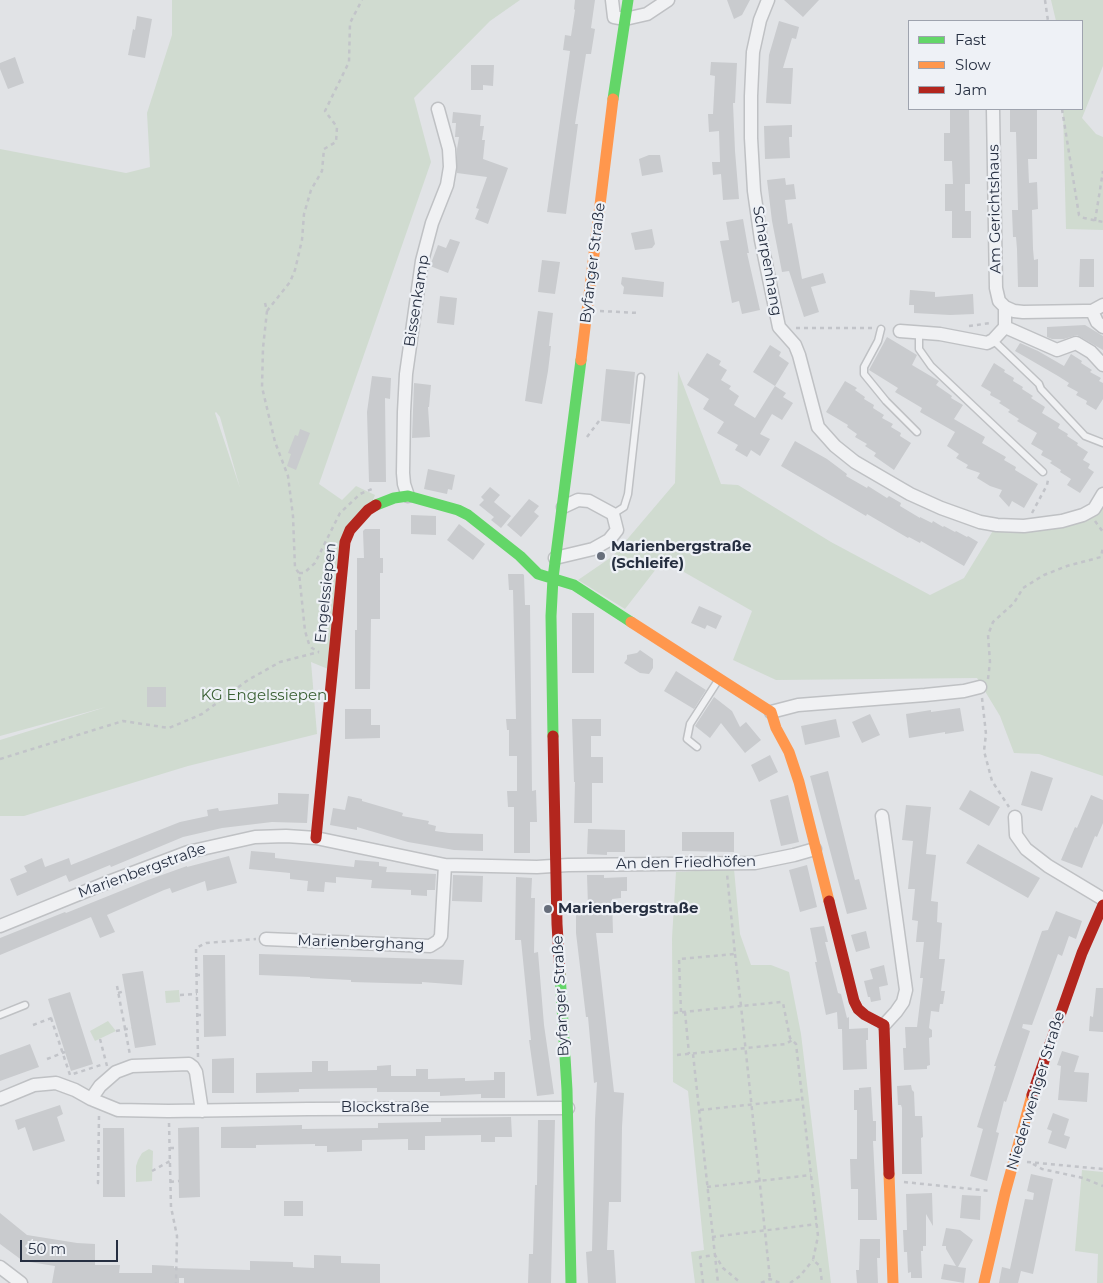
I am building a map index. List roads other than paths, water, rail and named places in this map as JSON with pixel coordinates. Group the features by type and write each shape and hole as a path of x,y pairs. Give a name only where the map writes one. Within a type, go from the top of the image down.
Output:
{"street":[{"path":"612,0 614,17 625,19 647,14 668,0"},
{"name":"Byfanger Straße","path":"571,1283 568,1108 555,866 551,616 555,558 563,507 603,175 628,0"},
{"name":"Scharpenhang","path":"768,0 760,20 754,45 751,138 754,192 761,240 779,327 795,345 799,354 818,427 835,446 855,462 910,494 966,518 997,525 1041,525 1082,515 1094,509 1103,494"},
{"name":"Bissenkamp","path":"408,496 403,473 406,374 422,260 432,223 447,185 450,167 449,149 438,109"},
{"name":"Am Gerichtshaus","path":"993,110 996,288 999,301 1005,307 1005,327"},
{"path":"1005,307 1023,312 1097,308 1097,322 1103,328"},
{"path":"900,331 940,334 987,343 994,340 1005,327 1057,350 1076,344 1091,352 1103,365"},
{"path":"408,496 468,515 520,556 538,574 574,586 771,712 776,728 790,752 799,782 854,1001 858,1009 865,1016 884,1025"},
{"name":"Engelssiepen","path":"316,838 345,542 350,530 368,510 380,503 408,496"},
{"path":"555,558 593,549 608,540 616,530 613,514 590,501 578,500 563,507"},
{"path":"771,712 798,705 925,695 964,691 980,687"},
{"path":"882,816 906,990 903,1002 891,1019 884,1025"},
{"path":"1015,817 1016,835 1026,849 1048,866 1103,899"},
{"name":"Marienbergstraße","path":"0,926 188,852 255,836 316,838 445,865 538,868 555,866"},
{"name":"An den Friedhöfen","path":"555,866 755,862 773,860 815,849"},
{"name":"Marienberghang","path":"266,939 430,946 438,941 441,936 445,865"},
{"name":"Niederweniger Straße","path":"984,1283 1005,1193 1030,1100 1082,953 1103,905"},
{"path":"884,1025 893,1283"},
{"path":"95,1100 100,1086 116,1072 132,1066 188,1064 194,1066 202,1111"},
{"name":"Blockstraße","path":"0,1099 34,1085 56,1083 118,1110 568,1108"},
{"path":"0,1267 21,1283"}],"lane":[{"path":"881,329 878,341 864,366 864,374 917,432"},
{"path":"919,332 919,349 931,366 1043,472"},
{"path":"994,340 1039,384 1041,389 1085,436 1103,443"},
{"path":"613,514 624,507 628,494 641,377"},
{"path":"697,748 687,739 690,724 720,678"},
{"path":"0,1015 25,1006"}],"place":[{"name":"Marienbergstraße (Schleife)","path":"601,556"},
{"name":"Marienbergstraße","path":"548,909"}],"park label":[{"name":"KG Engelssiepen","path":"264,696"}]}
